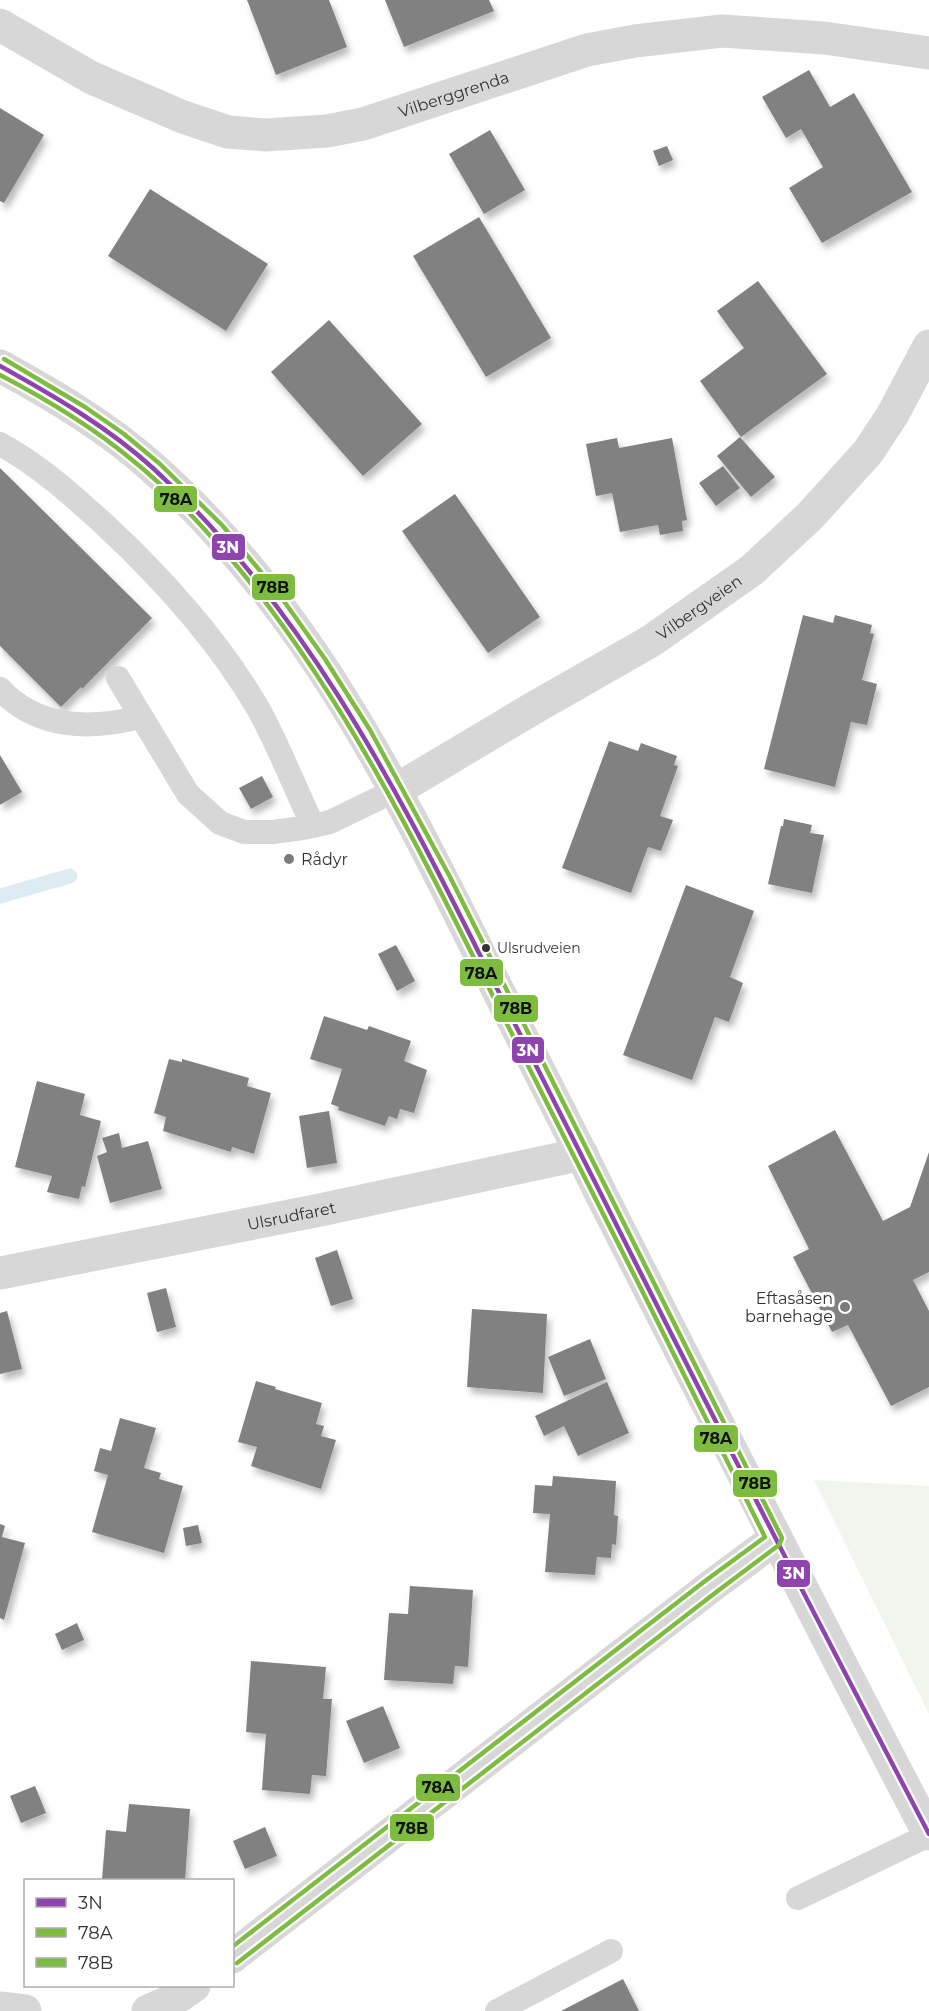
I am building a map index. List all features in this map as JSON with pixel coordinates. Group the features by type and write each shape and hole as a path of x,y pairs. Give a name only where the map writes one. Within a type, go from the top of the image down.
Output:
{"street":[{"name":"Vilberggrenda","path":"0,26 92,78 183,117 228,132 266,135 327,131 363,124 587,50 646,40 722,31 824,38 929,53"},
{"name":"Vilbergveien","path":"396,790 651,641 752,570 810,516 868,452 893,414 929,346"},
{"path":"0,366 68,406 118,440 153,468 226,540 261,581 327,674 418,831 775,1539 929,1835"},
{"name":"Ulsrudfaret","path":"0,1273 320,1210 582,1154"},
{"path":"234,1955 775,1539"},
{"path":"148,2011 175,1999 193,1987"},
{"path":"0,2008 25,2011"}],"lane":[{"path":"0,444 20,455 75,497 123,542 196,622 242,682 260,712 313,826"},
{"path":"118,678 188,794 220,823 244,832 273,832 313,826 330,822 396,790"},
{"path":"0,689 25,711 61,723 87,726 116,724 140,717"},
{"path":"798,1898 929,1835"},
{"path":"496,2011 612,1951"}],"shaded area":[{"path":"814,1480 929,1486 929,1714"}],"building":[{"path":"247,0 329,0 347,47 276,75"},
{"path":"385,0 489,0 494,11 404,47"},
{"path":"809,70 830,107 854,93 912,192 822,243 789,188 823,167 801,129 786,138 762,97"},
{"path":"0,108 44,135 4,203 0,201"},
{"path":"490,130 525,190 484,214 449,154"},
{"path":"667,146 673,160 659,166 653,151"},
{"path":"150,189 268,264 226,331 108,256"},
{"path":"479,217 551,338 486,377 413,256"},
{"path":"758,281 827,374 741,437 700,381 744,348 717,311"},
{"path":"329,320 422,424 363,476 271,372"},
{"path":"740,437 775,477 751,497 717,456"},
{"path":"617,438 619,448 672,438 687,520 682,521 683,531 660,535 658,525 620,532 612,493 596,496 586,444"},
{"path":"723,466 740,488 716,506 699,483"},
{"path":"0,468 152,618 82,689 81,687 61,707 0,646"},
{"path":"455,494 540,617 488,653 402,531"},
{"path":"803,615 833,623 835,615 872,625 870,633 874,634 862,680 877,684 867,725 851,722 835,787 764,769"},
{"path":"609,741 638,751 641,743 677,756 674,765 678,766 660,816 673,820 661,851 648,847 631,893 562,868"},
{"path":"0,755 22,792 0,805"},
{"path":"262,776 273,797 251,809 239,788"},
{"path":"784,819 812,825 810,833 824,835 812,893 768,884"},
{"path":"686,885 754,911 730,977 743,983 729,1022 715,1017 692,1080 623,1055"},
{"path":"396,945 415,981 397,991 378,954"},
{"path":"324,1016 367,1030 369,1026 411,1041 404,1061 427,1070 414,1113 400,1109 397,1119 389,1116 385,1126 338,1110 339,1107 331,1104 342,1069 310,1059"},
{"path":"169,1059 182,1062 182,1059 249,1078 247,1086 271,1093 254,1154 232,1147 231,1152 163,1131 166,1117 154,1113"},
{"path":"37,1081 85,1094 80,1115 101,1121 85,1187 82,1186 79,1199 47,1192 52,1176 15,1167"},
{"path":"329,1111 337,1163 307,1168 299,1116"},
{"path":"835,1130 883,1221 910,1207 929,1152 929,1272 913,1280 929,1311 929,1387 891,1406 848,1325 832,1332 793,1257 809,1249 768,1166"},
{"path":"119,1133 122,1148 148,1141 162,1189 110,1203 97,1156 107,1152 102,1138"},
{"path":"337,1250 353,1299 331,1306 315,1258"},
{"path":"166,1288 176,1327 157,1332 147,1293"},
{"path":"472,1309 547,1314 543,1393 467,1387"},
{"path":"7,1311 22,1369 0,1374 0,1313"},
{"path":"590,1339 606,1379 564,1396 548,1357"},
{"path":"256,1381 322,1403 316,1424 324,1426 321,1436 336,1440 321,1489 251,1466 257,1447 238,1442"},
{"path":"607,1382 629,1433 578,1456 564,1426 544,1436 535,1416"},
{"path":"120,1418 156,1428 144,1468 161,1473 159,1479 183,1486 164,1553 92,1532 108,1475 94,1471 100,1448 111,1451"},
{"path":"553,1476 616,1481 614,1515 618,1516 616,1545 612,1544 611,1558 597,1557 595,1575 545,1572 550,1514 533,1513 535,1485 552,1486"},
{"path":"0,1524 5,1526 2,1537 25,1543 4,1620 0,1618"},
{"path":"198,1525 202,1543 186,1546 183,1528"},
{"path":"410,1586 473,1590 468,1667 455,1666 453,1684 384,1680 389,1613 408,1614"},
{"path":"77,1623 84,1640 62,1650 55,1634"},
{"path":"251,1661 326,1667 323,1699 332,1699 326,1776 312,1775 310,1794 262,1790 266,1734 246,1732"},
{"path":"383,1706 400,1748 364,1763 346,1721"},
{"path":"35,1786 46,1813 21,1823 10,1796"},
{"path":"129,1804 190,1809 185,1879 102,1879 106,1830 126,1832"},
{"path":"265,1827 277,1856 245,1869 233,1841"},
{"path":"623,1979 639,2011 561,2011"}],"waterway":[{"path":"0,896 70,876"}],"transit line":[{"name":"78B","path":"4,359 85,407 124,434 160,464 222,525 276,590 325,659 370,730 450,877 782,1538 779,1545 237,1963"},
{"name":"3N","path":"0,366 99,426 154,469 206,521 254,576 338,695 411,821 445,886 723,1436 929,1834"},
{"name":"78A","path":"0,375 84,424 116,447 173,496 236,565 279,620 318,677 355,735 422,856 765,1537 234,1945"}],"place":[{"name":"Rådyr","path":"289,859"},
{"name":"Ulsrudveien","path":"486,948"},
{"name":"Eftasåsen barnehage","path":"845,1307"}]}
